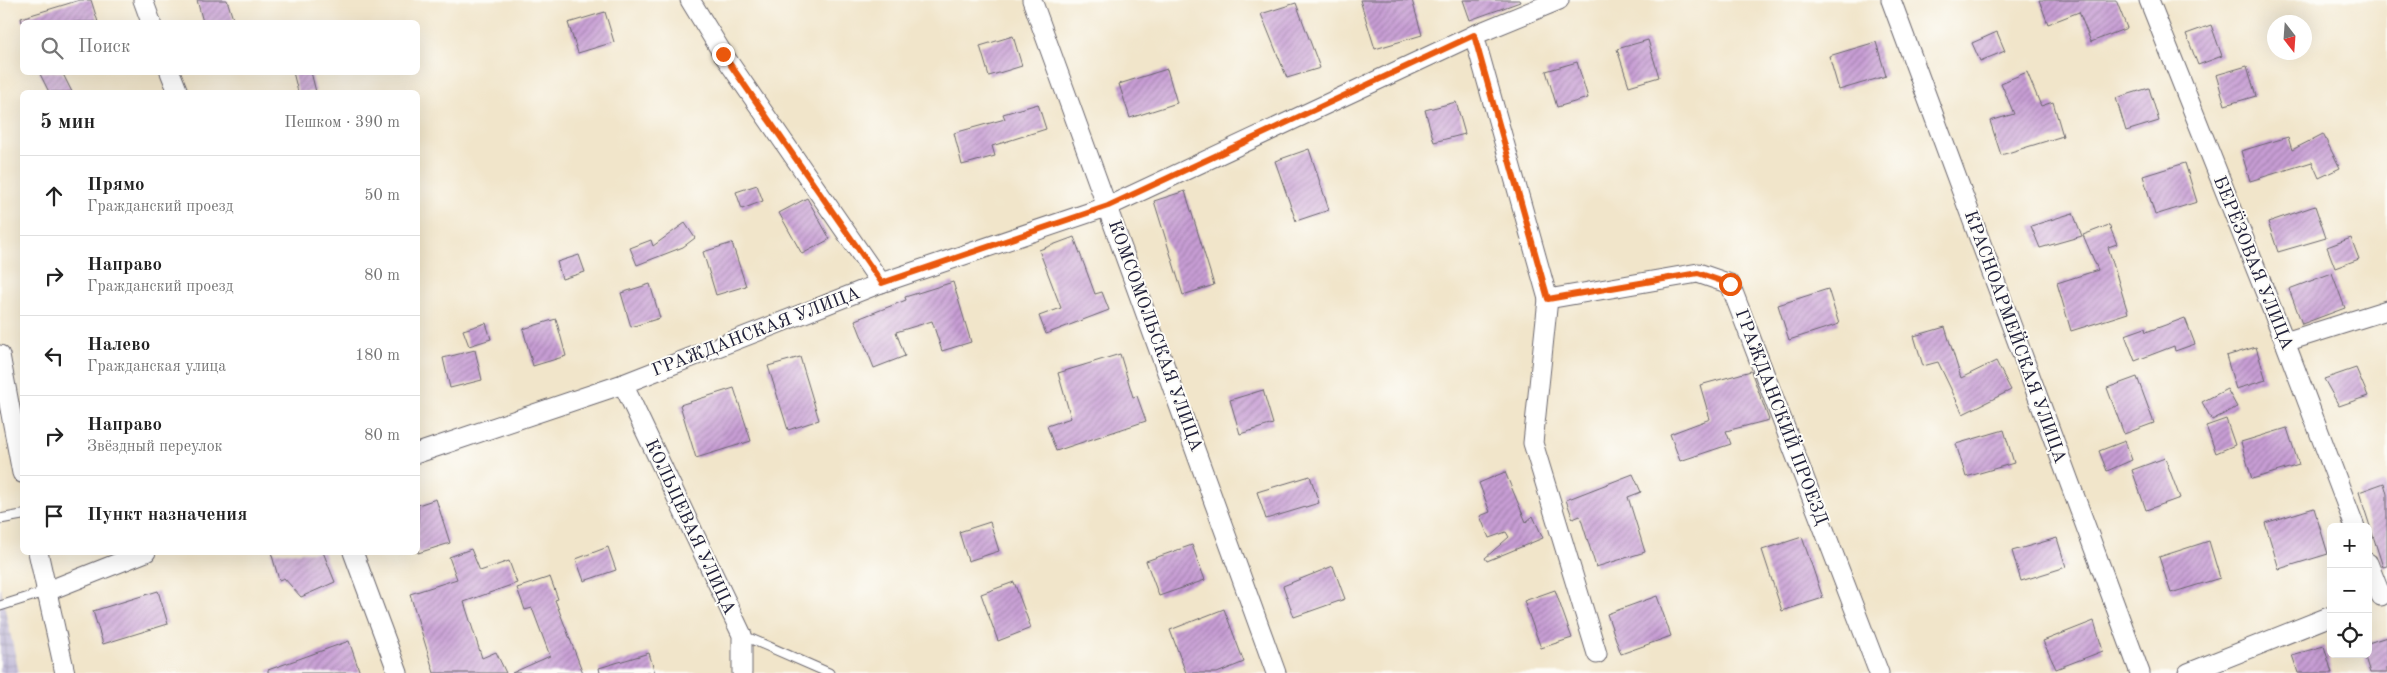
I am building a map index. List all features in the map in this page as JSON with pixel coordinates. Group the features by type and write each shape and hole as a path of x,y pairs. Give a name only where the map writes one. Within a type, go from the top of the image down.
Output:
{"street":[{"path":"143,0 150,20"},
{"path":"690,0 723,54 882,283"},
{"name":"КОМСОМОЛЬСКАЯ УЛИЦА","path":"1032,0 1276,673"},
{"name":"ГРАЖДАНСКАЯ УЛИЦА","path":"420,451 623,384 882,283 1108,206 1474,35 1559,0"},
{"name":"КРАСНОАРМЕЙСКАЯ УЛИЦА","path":"1891,0 2140,673"},
{"name":"БЕРЁЗОВАЯ УЛИЦА","path":"2149,0 2285,342 2353,523"},
{"path":"1474,35 1548,299 1533,443 1596,654"},
{"path":"171,75 177,90"},
{"name":"ГРАЖДАНСКИЙ ПРОЕЗД","path":"1548,299 1698,273 1730,284 1879,673"},
{"path":"2285,342 2387,310"},
{"path":"0,355 20,462"},
{"name":"КОЛЬЦЕВАЯ УЛИЦА","path":"623,384 742,634 742,673"},
{"path":"39,555 45,592 65,673"},
{"path":"45,592 138,555"},
{"path":"353,555 398,673"},
{"path":"2370,568 2379,597"},
{"path":"2188,673 2327,618"}],"lane":[{"path":"0,519 20,515"},
{"path":"0,606 45,592"},
{"path":"742,634 829,673"}],"shaded area":[{"path":"0,586 19,673 0,673"}],"building":[{"path":"80,0 91,0 97,20 22,20 21,18"},
{"path":"197,0 227,0 233,20 202,20"},
{"path":"1360,0 1412,0 1422,35 1375,49"},
{"path":"1463,0 1519,0 1520,2 1470,20"},
{"path":"2039,0 2116,0 2127,28 2091,42 2079,12 2048,24"},
{"path":"1296,3 1320,68 1287,78 1261,14"},
{"path":"605,12 614,42 578,53 568,23"},
{"path":"2211,25 2222,56 2198,65 2186,34"},
{"path":"1997,32 2005,51 1980,61 1972,43"},
{"path":"1013,36 1022,66 989,76 980,46"},
{"path":"1648,40 1659,77 1629,86 1617,49"},
{"path":"1876,42 1886,76 1839,90 1829,56"},
{"path":"1577,62 1588,98 1557,107 1546,71"},
{"path":"2247,66 2256,96 2225,105 2216,75"},
{"path":"1167,69 1177,103 1130,118 1119,84"},
{"path":"2027,72 2041,106 2053,102 2063,136 2001,155 1990,121 2014,114 2001,83"},
{"path":"40,75 64,75 71,90 48,90"},
{"path":"294,75 312,75 316,90 298,90"},
{"path":"2149,88 2159,121 2126,131 2116,98"},
{"path":"1456,102 1465,134 1434,142 1425,110"},
{"path":"1038,104 1046,129 992,146 995,156 962,165 954,133 1005,119 1003,114"},
{"path":"2323,134 2340,168 2319,178 2312,162 2250,181 2241,151 2288,137 2292,150"},
{"path":"1309,149 1329,210 1296,221 1275,161"},
{"path":"2185,163 2197,202 2155,215 2143,176"},
{"path":"757,185 763,201 742,209 736,192"},
{"path":"1185,191 1214,285 1183,295 1154,201"},
{"path":"807,198 830,239 802,254 779,213"},
{"path":"2315,206 2326,238 2278,252 2268,222"},
{"path":"2073,213 2082,236 2040,248 2031,226"},
{"path":"685,223 695,238 683,247 637,265 630,248 651,240 653,246"},
{"path":"2109,225 2117,244 2108,247 2128,313 2071,331 2057,283 2098,270 2083,235"},
{"path":"1074,237 1095,294 1102,292 1109,310 1046,334 1039,316 1061,308 1039,250"},
{"path":"2351,238 2359,259 2335,268 2327,247"},
{"path":"732,243 746,286 716,295 703,252"},
{"path":"579,255 585,272 562,279 557,262"},
{"path":"2332,273 2345,308 2302,324 2289,289"},
{"path":"953,282 971,342 942,351 932,321 896,332 905,356 874,368 855,320 906,300 905,297"},
{"path":"650,284 660,318 631,327 621,293"},
{"path":"1828,289 1839,324 1789,340 1778,305"},
{"path":"2185,318 2195,344 2175,351 2174,346 2135,361 2125,335 2145,328 2146,332"},
{"path":"556,319 566,356 533,366 523,329"},
{"path":"486,323 491,339 469,346 463,330"},
{"path":"1945,327 1961,378 1996,361 2011,390 1963,414 1938,362 1923,366 1914,336"},
{"path":"2256,347 2266,380 2236,389 2226,356"},
{"path":"475,350 482,380 450,388 443,358"},
{"path":"1120,354 1133,397 1137,396 1146,421 1056,451 1047,426 1071,418 1058,373"},
{"path":"800,357 819,420 788,430 768,366"},
{"path":"2356,368 2368,396 2339,406 2324,379"},
{"path":"1751,371 1769,420 1726,431 1731,444 1680,461 1670,434 1710,419 1700,385"},
{"path":"2137,377 2154,423 2124,434 2107,388"},
{"path":"734,388 751,441 696,458 680,405"},
{"path":"2227,389 2237,407 2212,420 2202,402"},
{"path":"1263,390 1273,424 1240,434 1230,400"},
{"path":"2226,419 2235,445 2216,453 2206,426"},
{"path":"2287,428 2299,465 2252,479 2241,442"},
{"path":"2004,430 2014,463 1966,477 1956,444"},
{"path":"2125,441 2132,460 2107,471 2099,451"},
{"path":"2165,458 2180,498 2146,510 2132,470"},
{"path":"1505,472 1526,522 1533,516 1543,538 1487,561 1485,558 1509,537 1506,532 1489,538 1480,516 1490,512 1479,483"},
{"path":"1633,474 1641,492 1628,497 1645,552 1596,567 1580,516 1573,519 1566,500"},
{"path":"1310,476 1319,503 1266,519 1257,492"},
{"path":"2384,483 2387,494 2387,566 2383,567 2372,533 2372,523 2369,523 2359,492"},
{"path":"436,499 450,543 420,552 420,504"},
{"path":"2314,508 2327,554 2279,569 2265,523"},
{"path":"990,522 999,551 968,561 959,532"},
{"path":"1802,537 1823,598 1782,611 1762,550"},
{"path":"2057,538 2066,567 2021,581 2012,551"},
{"path":"2209,541 2220,578 2171,593 2159,557"},
{"path":"1192,545 1205,580 1159,596 1146,561"},
{"path":"608,547 616,570 584,581 576,559"},
{"path":"471,549 480,571 509,561 517,583 464,602 482,658 496,652 506,673 434,673 410,594 457,579 449,557"},
{"path":"272,555 324,555 335,582 301,597 284,578 279,580"},
{"path":"1333,566 1345,599 1294,617 1283,586"},
{"path":"550,577 558,599 555,600 583,673 512,673 550,656 532,608 525,610 517,588"},
{"path":"1014,582 1031,628 998,641 981,594"},
{"path":"1555,590 1572,638 1541,648 1524,601"},
{"path":"158,591 168,624 103,644 93,611"},
{"path":"1657,596 1671,636 1621,654 1607,614"},
{"path":"1224,609 1244,662 1217,673 1186,673 1170,630"},
{"path":"2094,621 2103,651 2056,669 2043,641"},
{"path":"2387,637 2387,673 2370,673 2365,658 2372,658 2372,642"},
{"path":"349,641 360,673 268,673 268,670"},
{"path":"2324,646 2332,673 2298,673 2292,655"},
{"path":"649,653 655,673 600,673 599,668"}],"route":[{"path":"723,54 882,283 1108,206 1474,35 1548,299 1698,273 1730,284"}]}
